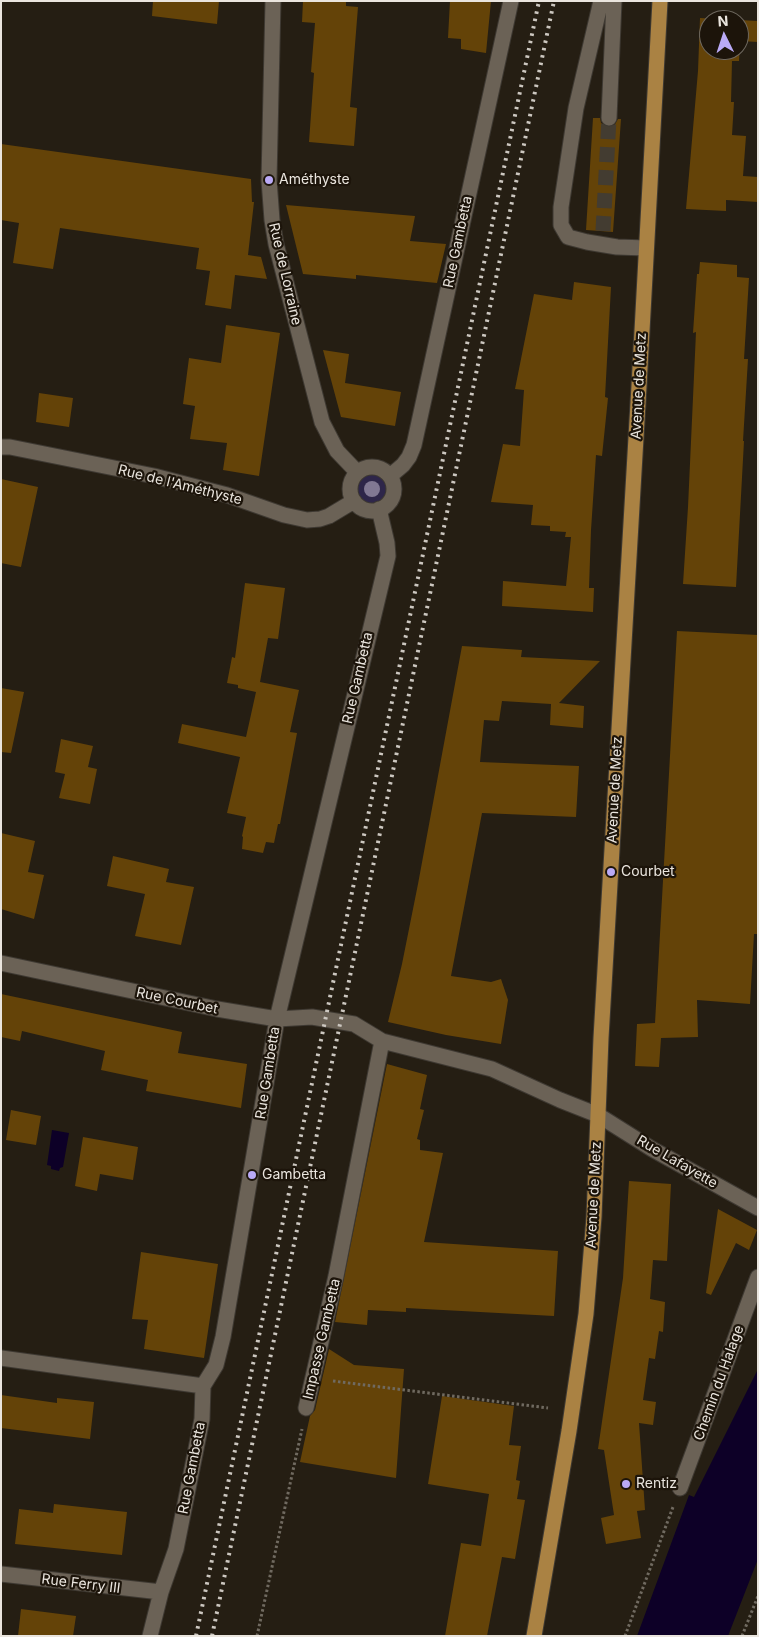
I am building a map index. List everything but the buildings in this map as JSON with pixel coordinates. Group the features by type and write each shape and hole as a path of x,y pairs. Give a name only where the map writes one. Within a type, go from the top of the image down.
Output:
{"main road":[{"name":"Avenue de Metz","path":"534,1636 569,1431 586,1314 596,1195 601,1038 660,1"}],"street":[{"name":"Rue de Lorraine","path":"273,1 269,164 272,220 276,244 322,422 336,451 357,472"},
{"name":"Rue Gambetta","path":"390,476 403,465 414,445 511,1"},
{"path":"601,1 576,108 561,207 561,225 568,237 602,238 646,248"},
{"path":"610,118 614,1"},
{"name":"Rue de l'Améthyste","path":"1,447 10,447 154,476 227,495 297,519 320,519 335,513 354,501"},
{"path":"375,466 384,470 390,476 394,485 393,496 388,504 379,509 370,510 361,508 354,501 350,492 351,481 357,472 375,466"},
{"name":"Rue Gambetta","path":"150,1636 161,1592 176,1549 202,1419 203,1386 216,1365 223,1338 277,1019 388,556 379,509"},
{"name":"Rue Courbet","path":"1,963 217,1009 277,1019 330,1018 354,1024 382,1041 492,1070 598,1115"},
{"name":"Impasse Gambetta","path":"306,1408 336,1276 382,1041"},
{"name":"Rue Lafayette","path":"598,1115 652,1149 758,1208"},
{"name":"Chemin du Halage","path":"680,1488 758,1277"},
{"path":"1,1358 203,1386"},
{"name":"Rue Ferry III","path":"1,1574 161,1592"}],"path":[{"path":"312,1378 548,1408"},
{"name":"Impasse Gambetta","path":"257,1636 306,1408"},
{"path":"625,1636 680,1488"},
{"path":"742,1636 758,1596"}],"shaded area":[{"path":"372,470 379,471 385,475 389,481 389,495 385,501 379,505 372,506 365,505 359,501 355,495 354,488 355,481 359,475 365,471"},
{"path":"52,1130 69,1133 63,1167 59,1171 51,1169 51,1166 47,1165"},
{"path":"758,1369 758,1559 728,1636 637,1636 689,1495 694,1497"}],"tunnel":[{"path":"603,231 609,118"}],"railway":[{"path":"196,1636 539,1"},
{"path":"212,1636 554,1"}],"place":[{"name":"Améthyste","path":"269,180"},
{"name":"Courbet","path":"611,872"},
{"name":"Gambetta","path":"252,1175"},
{"name":"Rentiz","path":"626,1484"}]}
